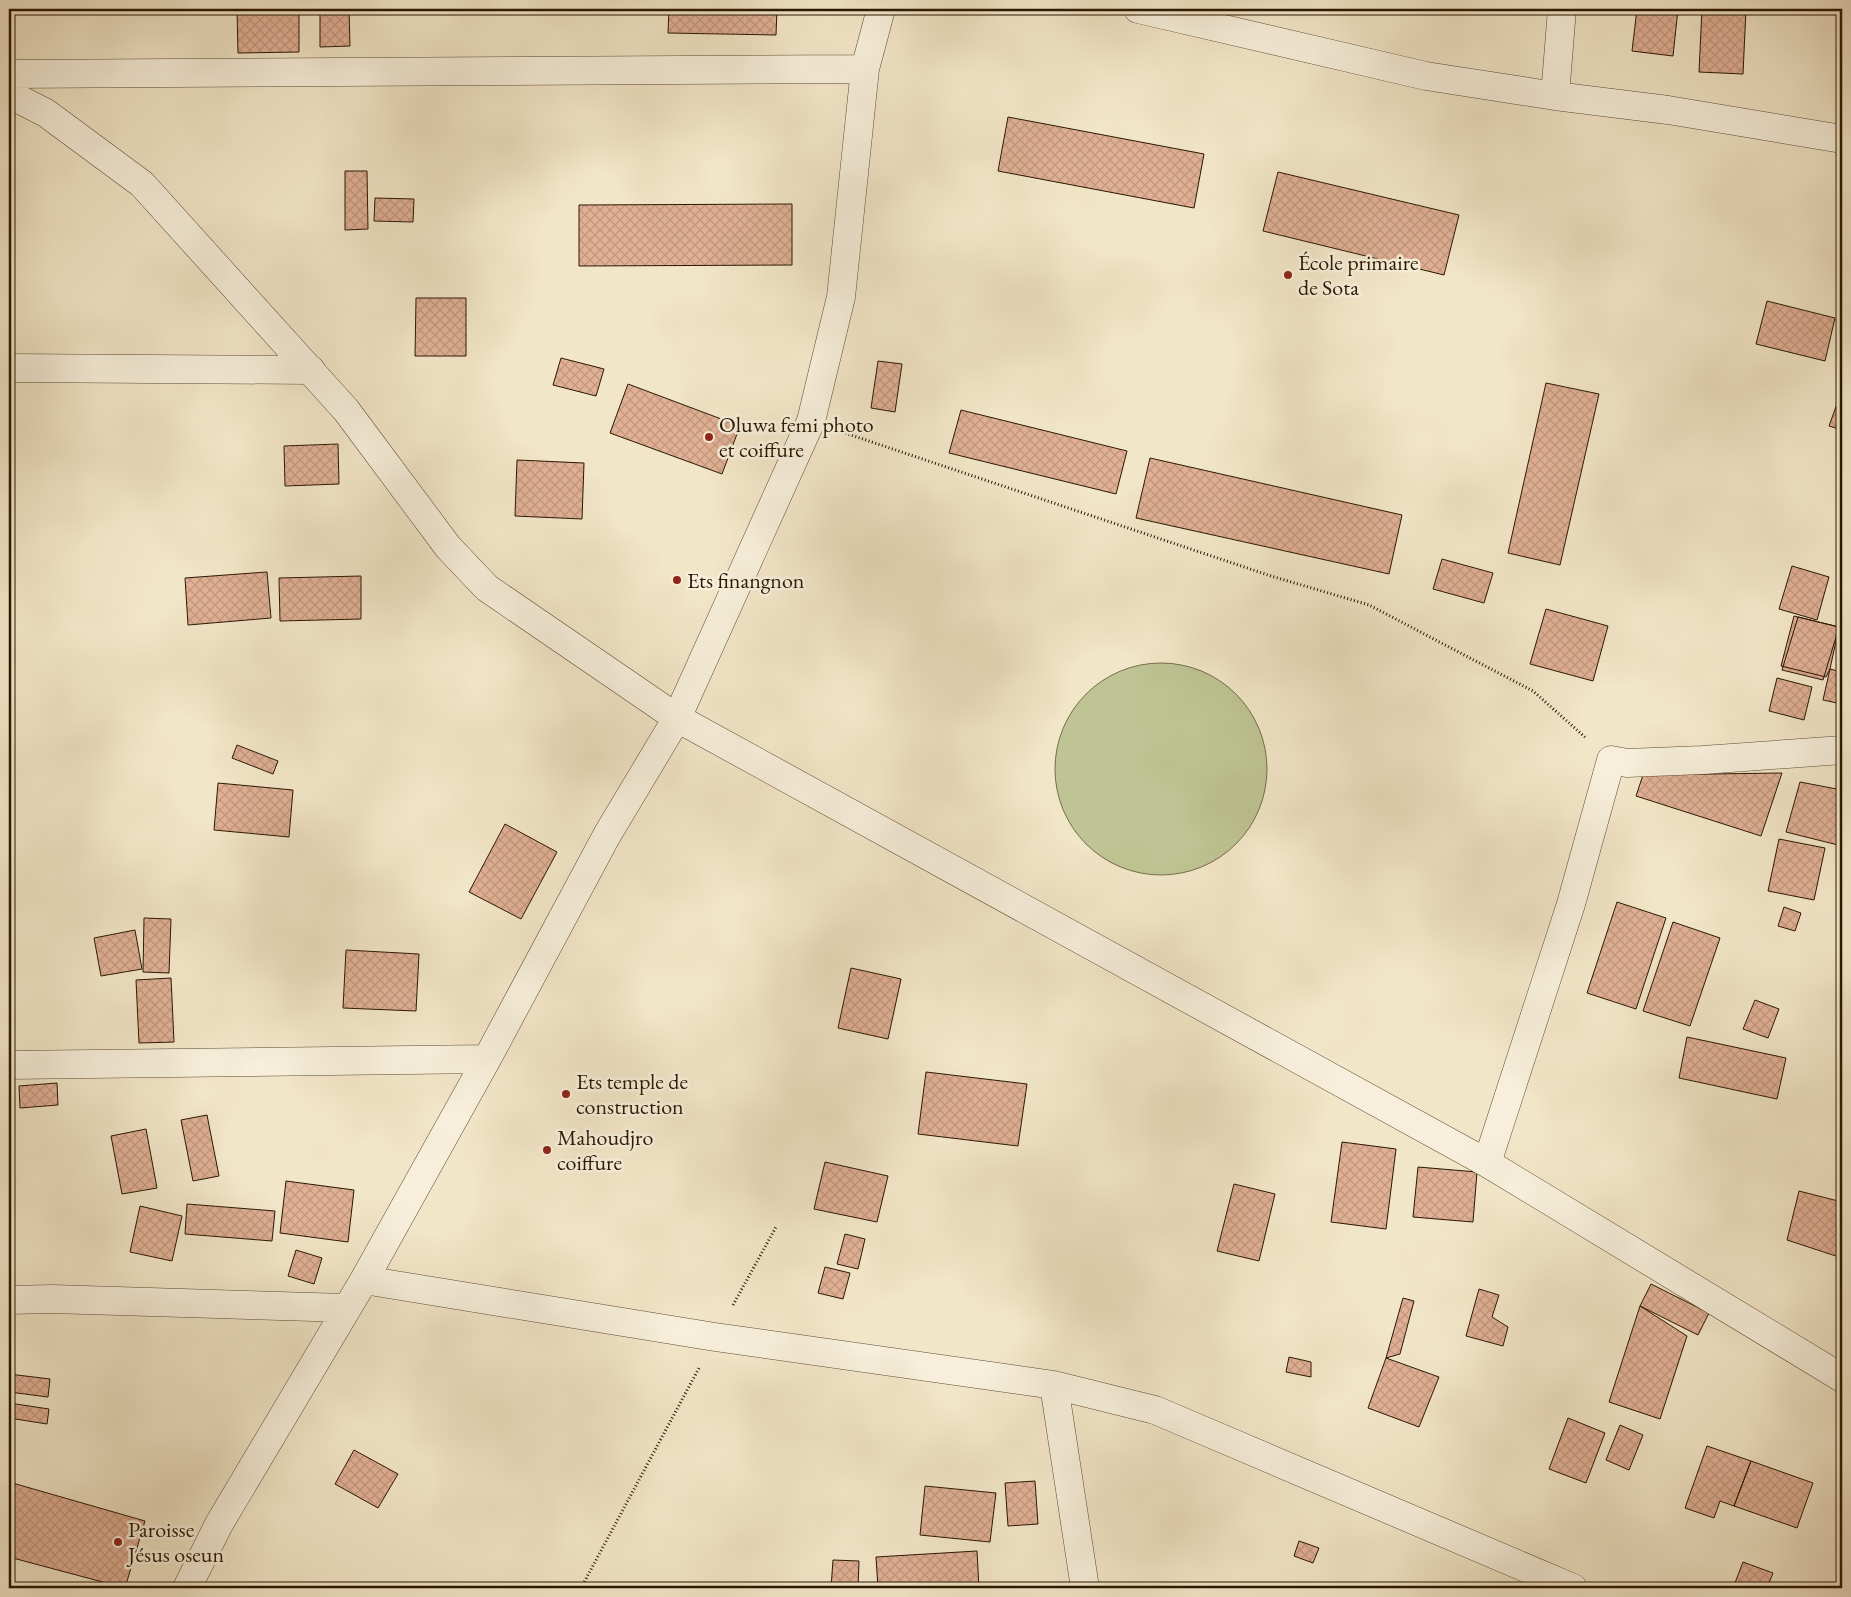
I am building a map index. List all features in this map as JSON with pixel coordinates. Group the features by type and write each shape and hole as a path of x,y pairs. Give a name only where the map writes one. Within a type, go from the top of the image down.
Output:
{"street":[{"path":"187,1588 219,1524 364,1280 488,1059 607,835 677,718 810,421 841,297 865,69 880,9"},
{"path":"1138,9 1426,76 1555,96 1668,110 1842,140"},
{"path":"1555,96 1562,9"},
{"path":"9,74 865,69"},
{"path":"9,94 46,112 142,184 346,410 376,448 448,548 487,588 677,718 1488,1163 1842,1378"},
{"path":"9,368 311,370"},
{"path":"1488,1163 1571,904 1611,760 1627,763 1684,761 1842,750"},
{"path":"9,1065 488,1059"},
{"path":"364,1280 715,1337 1054,1385 1155,1410 1573,1588"},
{"path":"9,1300 52,1299 347,1308"},
{"path":"1054,1385 1085,1588"}],"path":[{"path":"810,421 1271,576 1369,605 1533,692 1611,760"},
{"path":"581,1588 776,1227"}],"green space":[{"path":"1161,663 1182,665 1201,671 1220,681 1236,694 1249,710 1259,729 1265,748 1267,769 1265,790 1259,809 1249,828 1236,844 1220,857 1201,867 1182,873 1161,875 1140,873 1121,867 1102,857 1086,844 1073,828 1063,809 1057,790 1055,769 1057,748 1063,729 1073,710 1086,694 1102,681 1121,671 1140,665"}],"building":[{"path":"237,9 299,9 299,52 238,53"},
{"path":"320,9 349,9 350,46 320,47"},
{"path":"669,9 777,9 776,35 668,33"},
{"path":"1637,9 1678,9 1673,56 1632,51"},
{"path":"1702,9 1746,9 1743,74 1699,72"},
{"path":"1008,117 1204,154 1194,208 998,171"},
{"path":"345,171 367,171 368,229 345,230"},
{"path":"1278,172 1459,215 1444,275 1263,231"},
{"path":"375,198 414,199 413,222 374,221"},
{"path":"792,204 792,265 579,266 579,205"},
{"path":"416,298 466,298 466,356 415,356"},
{"path":"1767,301 1835,318 1825,361 1756,344"},
{"path":"561,358 604,369 596,396 553,385"},
{"path":"878,361 902,364 895,412 871,408"},
{"path":"1546,383 1599,394 1560,565 1508,553"},
{"path":"628,384 740,426 722,474 610,433"},
{"path":"1842,390 1842,430 1829,426"},
{"path":"961,410 1127,451 1116,494 949,453"},
{"path":"338,444 339,484 285,486 284,446"},
{"path":"1150,458 1402,515 1389,574 1136,518"},
{"path":"517,460 584,463 582,519 515,516"},
{"path":"1442,559 1493,573 1484,603 1433,589"},
{"path":"1792,566 1829,577 1817,620 1779,609"},
{"path":"267,572 271,618 188,625 185,578"},
{"path":"361,576 361,619 280,621 279,578"},
{"path":"1546,609 1608,626 1593,681 1530,664"},
{"path":"1794,616 1839,627 1830,669 1826,677 1781,666"},
{"path":"1798,617 1839,627 1823,680 1782,670"},
{"path":"1842,649 1842,662 1838,661"},
{"path":"1830,669 1842,672 1842,704 1823,700"},
{"path":"1777,678 1812,687 1804,720 1769,711"},
{"path":"237,745 278,761 273,774 232,758"},
{"path":"1782,773 1761,836 1636,796 1643,775"},
{"path":"1800,782 1842,790 1842,833 1838,845 1786,832"},
{"path":"218,783 293,790 289,837 214,830"},
{"path":"505,824 557,852 521,919 469,892"},
{"path":"1779,839 1825,848 1814,900 1768,891"},
{"path":"1617,902 1666,918 1636,1009 1587,993"},
{"path":"1784,907 1801,913 1795,931 1778,926"},
{"path":"144,918 171,919 169,973 143,972"},
{"path":"1673,922 1720,938 1690,1026 1643,1011"},
{"path":"135,930 142,969 101,976 94,938"},
{"path":"346,950 419,954 416,1011 343,1008"},
{"path":"851,968 901,979 888,1039 838,1028"},
{"path":"171,978 174,1042 139,1043 136,980"},
{"path":"1755,1000 1779,1009 1768,1038 1743,1029"},
{"path":"1687,1037 1786,1058 1777,1099 1679,1078"},
{"path":"926,1072 1027,1084 1018,1146 918,1134"},
{"path":"57,1083 58,1105 20,1108 19,1086"},
{"path":"207,1115 219,1176 193,1181 181,1120"},
{"path":"146,1129 157,1188 122,1194 111,1136"},
{"path":"1342,1142 1396,1149 1386,1229 1331,1222"},
{"path":"825,1162 888,1176 877,1222 814,1209"},
{"path":"1418,1167 1477,1172 1473,1222 1413,1217"},
{"path":"286,1181 354,1190 348,1242 280,1233"},
{"path":"1234,1184 1275,1194 1259,1261 1217,1251"},
{"path":"1799,1191 1842,1202 1842,1258 1787,1240"},
{"path":"187,1204 275,1211 272,1241 185,1234"},
{"path":"140,1206 182,1216 172,1261 130,1252"},
{"path":"845,1234 865,1239 858,1269 837,1264"},
{"path":"296,1250 322,1258 314,1284 288,1276"},
{"path":"825,1267 850,1273 843,1299 818,1293"},
{"path":"1651,1284 1709,1313 1698,1335 1640,1306"},
{"path":"1479,1289 1499,1295 1492,1317 1508,1327 1503,1346 1466,1336"},
{"path":"1403,1298 1414,1301 1400,1354 1386,1358"},
{"path":"1640,1306 1687,1336 1660,1419 1609,1402"},
{"path":"1289,1357 1311,1362 1311,1377 1286,1372"},
{"path":"1386,1358 1439,1377 1419,1427 1368,1408"},
{"path":"9,1374 50,1379 48,1397 9,1392"},
{"path":"9,1403 49,1409 47,1424 9,1418"},
{"path":"1568,1418 1605,1433 1586,1483 1549,1469"},
{"path":"1620,1425 1643,1435 1629,1470 1606,1460"},
{"path":"1707,1446 1751,1461 1734,1506 1720,1501 1714,1518 1685,1508"},
{"path":"354,1450 398,1474 378,1508 335,1484"},
{"path":"1751,1461 1813,1483 1797,1528 1734,1506"},
{"path":"1035,1481 1038,1524 1008,1526 1005,1483"},
{"path":"9,1482 145,1521 125,1588 9,1557"},
{"path":"925,1486 996,1493 990,1542 920,1535"},
{"path":"1299,1541 1319,1548 1313,1563 1294,1556"},
{"path":"977,1551 979,1588 878,1588 876,1557"},
{"path":"833,1560 859,1561 858,1588 831,1588"},
{"path":"1743,1562 1773,1573 1767,1588 1733,1588"}],"place":[{"name":"École primaire de Sota","path":"1288,275"},
{"name":"Oluwa femi photo et coiffure","path":"709,437"},
{"name":"Ets finangnon","path":"677,580"},
{"name":"Ets temple de construction","path":"566,1094"},
{"name":"Mahoudjro coiffure","path":"547,1150"},
{"name":"Paroisse Jésus oseun","path":"118,1542"}]}
